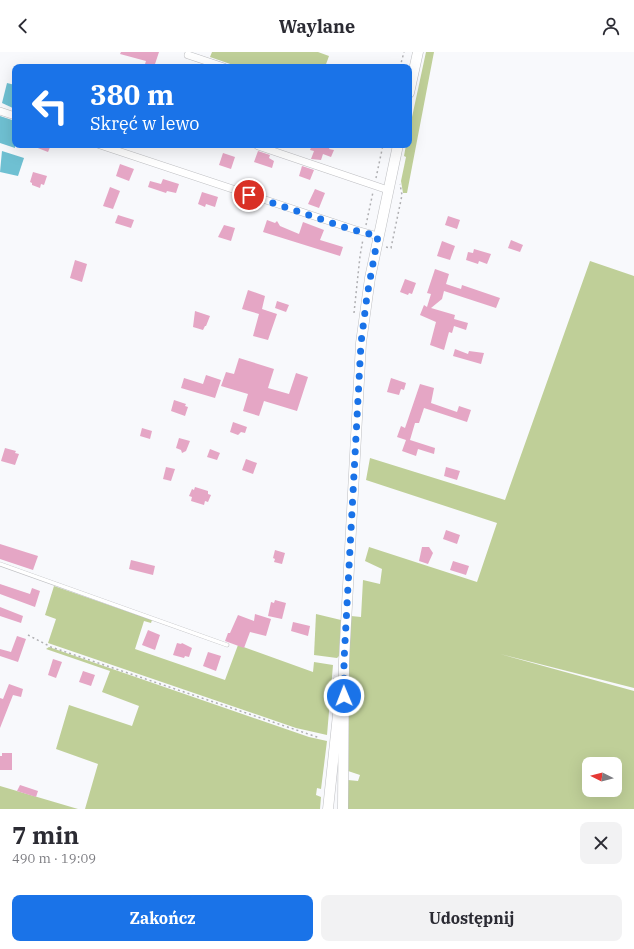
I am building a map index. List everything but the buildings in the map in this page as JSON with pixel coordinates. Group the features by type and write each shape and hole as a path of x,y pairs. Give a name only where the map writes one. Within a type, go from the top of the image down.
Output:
{"main road":[{"path":"412,79 418,52"},
{"path":"343,809 344,665 361,343 367,296 378,236 397,148"},
{"path":"328,809 344,665"}],"street":[{"path":"188,55 215,64"},
{"path":"0,111 12,115"},
{"path":"109,148 353,230 378,236"},
{"path":"264,148 388,190"}],"lane":[{"path":"0,564 227,645"}],"path":[{"path":"401,64 404,52"},
{"path":"28,635 50,646 320,738"}],"green space":[{"path":"212,52 318,52 329,56 326,64 230,64 210,57"},
{"path":"426,52 434,52 407,193 403,193 401,181 406,157 404,156 405,148 412,148 412,117"},
{"path":"590,261 634,276 634,688 500,654 634,691 634,809 347,809 348,780 358,781 360,775 348,771 347,715 351,616 361,617 363,580 380,584 382,569 365,561 369,547 477,582 497,523 366,480 370,458 505,500"},
{"path":"54,586 152,620 151,623 144,621 135,649 225,680 238,645 313,672 314,662 333,665 327,735 296,728 48,643 56,619 45,615"},
{"path":"316,614 341,620 339,656 337,658 314,655"},
{"path":"49,647 309,737 327,741 321,789 317,788 316,795 321,797 320,809 85,809 98,764 56,749 69,705 132,726 139,706 102,692 110,671 46,649"},
{"path":"0,786 78,809 0,809"}],"water":[{"path":"7,83 12,84 12,108 2,103"},
{"path":"0,116 12,120 12,147 0,143"},
{"path":"2,151 24,158 18,176 0,172"}],"route":[{"path":"249,195 353,230 378,236 367,296 361,343 344,661 344,696"}]}
